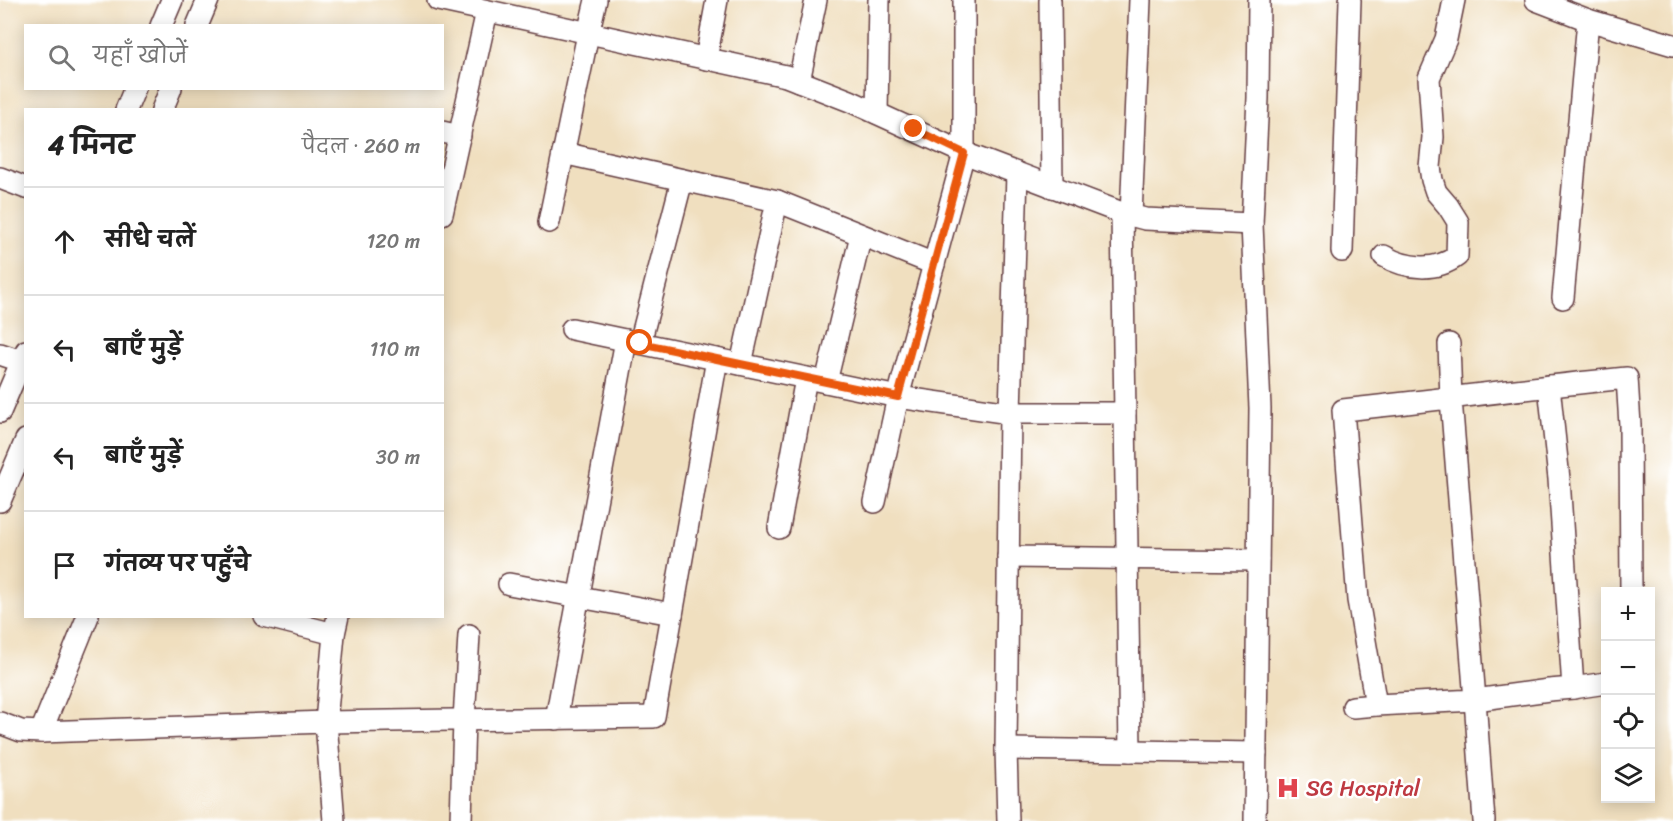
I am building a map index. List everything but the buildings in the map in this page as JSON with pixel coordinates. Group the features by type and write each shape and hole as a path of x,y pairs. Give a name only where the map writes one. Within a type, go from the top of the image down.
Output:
{"street":[{"path":"162,24 172,0"},
{"path":"198,24 208,0"},
{"path":"438,0 786,76 877,113 964,153 1126,215 1145,219 1252,224"},
{"path":"549,222 596,0"},
{"path":"706,59 717,0"},
{"path":"799,81 816,0"},
{"path":"877,113 879,0"},
{"path":"875,502 898,397 964,153 963,0"},
{"path":"1050,0 1052,187"},
{"path":"1130,751 1125,413 1126,215 1140,0"},
{"path":"1255,821 1260,408 1252,224 1258,98 1259,0"},
{"path":"1342,251 1350,0"},
{"path":"1384,256 1410,266 1425,267 1448,263 1457,256 1458,222 1436,192 1430,166 1433,137 1429,78 1446,39 1454,0"},
{"path":"1536,0 1588,21 1673,45"},
{"path":"444,196 451,134 487,11"},
{"path":"1563,298 1588,21"},
{"path":"127,108 134,90"},
{"path":"163,108 170,90"},
{"path":"563,153 777,201 934,264"},
{"path":"1008,821 1006,749 1010,413 1017,173"},
{"path":"0,177 24,187"},
{"path":"556,719 578,598 633,341 682,180"},
{"path":"741,364 777,201"},
{"path":"779,528 816,380 861,235"},
{"path":"572,329 898,397 1010,413 1125,413"},
{"path":"1449,344 1451,399 1484,821"},
{"path":"0,354 23,356 0,412"},
{"path":"0,723 21,731 41,732 326,722 654,717 717,359"},
{"path":"1376,705 1358,600 1343,410 1628,378 1631,587"},
{"path":"1549,386 1559,479 1574,688"},
{"path":"0,501 24,445"},
{"path":"1008,557 1258,560"},
{"path":"509,584 672,614"},
{"path":"41,732 87,618"},
{"path":"280,618 336,625 326,722 334,821"},
{"path":"462,821 469,635"},
{"path":"1353,707 1475,700 1601,684"},
{"path":"1006,749 1256,753"}],"place":[{"name":"SG Hospital","path":"1288,788"}],"route":[{"path":"640,343 898,397 964,153 914,129"}]}
